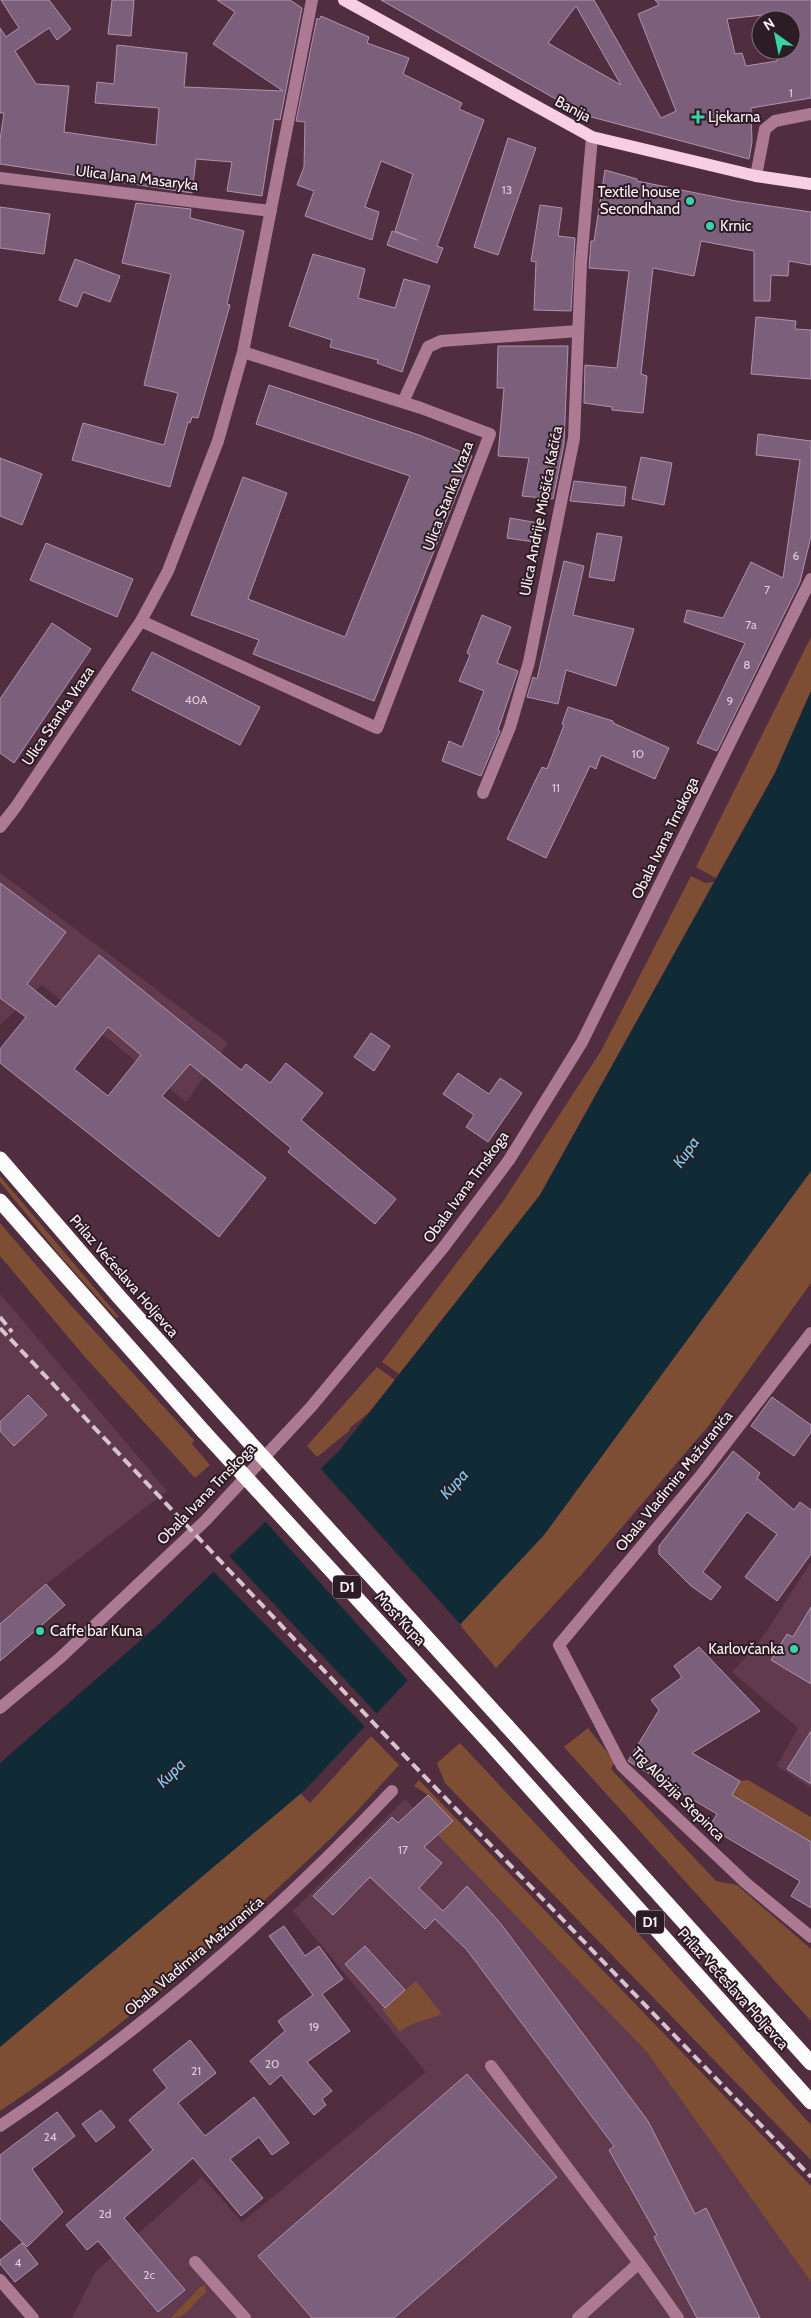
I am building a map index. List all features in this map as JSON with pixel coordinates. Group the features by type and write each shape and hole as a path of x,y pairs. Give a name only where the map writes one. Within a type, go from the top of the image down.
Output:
{"highway":[{"name":"Prilaz Većeslava Holjevca","path":"0,1158 120,1298 224,1414"},
{"name":"Most Kupa","path":"0,1201 204,1432 489,1742"},
{"name":"Most Kupa","path":"224,1414 507,1726"},
{"name":"Prilaz Većeslava Holjevca","path":"507,1726 811,2063"},
{"name":"Prilaz Većeslava Holjevca","path":"489,1742 811,2102"}],"main road":[{"name":"Banija","path":"344,0 592,137 756,176 811,184"}],"street":[{"path":"243,352 312,0"},
{"path":"756,176 764,129 775,121 811,114"},
{"name":"Ulica Andrije Miošića Kačića","path":"483,793 510,727 529,662 574,438 581,263 592,137"},
{"name":"Ulica Jana Masaryka","path":"0,178 270,211"},
{"path":"403,402 428,347 441,340 578,331"},
{"name":"Ulica Stanka Vraza","path":"0,827 15,808 141,621 168,571 218,441 243,352 403,402 490,434 377,728 141,621"},
{"name":"Obala Ivana Trnskoga","path":"0,1708 60,1658 205,1521 304,1414 442,1248 509,1160 582,1042 811,579"},
{"name":"Obala Vladimira Mažuranića","path":"559,1646 702,1474 811,1333"},
{"name":"Trg Alojzija Stepinca","path":"559,1646 622,1766 746,1884 811,1937"},
{"name":"Obala Vladimira Mažuranića","path":"0,2126 55,2089 164,2004 284,1901 392,1791"},
{"path":"491,2066 678,2318"},
{"path":"195,2262 245,2318"},
{"path":"578,2318 639,2263"},
{"path":"0,2280 33,2318"}],"shaded area":[{"path":"811,637 811,691 775,773 716,878 696,867"},
{"path":"0,873 228,1043 186,1102 42,985 0,1025"},
{"path":"691,876 705,883 714,882 540,1195 399,1374 382,1362 504,1200 601,1051"},
{"path":"811,1171 811,1283 710,1424 582,1574 496,1668 459,1624 544,1535"},
{"path":"0,1176 119,1317 116,1318 62,1258 0,1182"},
{"path":"0,1223 66,1300 194,1440 192,1444 210,1465 195,1478 85,1357 0,1256"},
{"path":"0,1294 167,1491 46,1584 0,1624"},
{"path":"377,1367 395,1380 373,1409 317,1457 307,1446"},
{"path":"811,1562 811,1788 777,1766 798,1728 732,1672 759,1643"},
{"path":"588,1728 615,1762 611,1769 716,1881 737,1885 811,1949 811,2021 564,1747"},
{"path":"371,1736 399,1765 332,1837 213,1946 130,2016 88,2049 0,2111 0,2047 300,1793 310,1803"},
{"path":"460,1743 635,1930 811,2125 811,2160 445,1783 437,1763"},
{"path":"419,1780 811,2186 811,2282 646,2051 438,1835 452,1821 428,1795 414,1786"},
{"path":"748,1780 811,1817 811,1842 732,1795 740,1781"},
{"path":"405,1799 646,2051 811,2282 811,2318 72,2318 96,2271 202,2177 242,2222 426,2072 293,1911"},
{"path":"416,1981 442,2014 408,2026 400,2032 382,2009"},
{"path":"205,2285 206,2293 190,2309 182,2315 171,2318 200,2287"}],"water":[{"name":"Kupa","path":"811,691 811,1171 544,1535 305,1790 0,2047 0,1763 158,1625 339,1451 540,1195 775,773"}],"pier":[{"path":"319,1467 462,1626 409,1682 264,1520"},
{"path":"228,1555 378,1715 366,1728 212,1570"}],"building":[{"path":"1,0 49,0 71,29 57,40 49,28 15,51 36,84 69,86 64,132 156,145 159,108 95,103 97,82 114,84 117,45 187,53 184,87 283,91 213,44 235,12 217,0 290,0 302,8 280,120 274,119 262,196 227,191 232,162 196,159 192,193 0,164 0,140 4,113 0,113 0,28 6,37 19,28"},
{"path":"112,0 134,0 131,36 108,34"},
{"path":"381,0 594,0 661,118 676,111 638,14 659,5 655,0 811,0 811,98 751,108 752,142 749,159 584,115","holes":["576,6 621,85 548,43"]},
{"path":"321,16 369,37 367,43 409,58 403,74 462,103 459,109 484,120 437,246 443,248 437,263 387,245 392,231 417,240 395,231 413,174 381,161 365,207 379,212 372,240 305,216 314,191 297,185 304,167 305,122 296,121 317,18 319,20"},
{"path":"508,138 536,148 498,255 474,247"},
{"path":"605,170 637,179 637,181 736,201 811,212 811,265 789,261 788,276 771,275 770,301 754,301 754,251 701,241 694,276 653,268 641,374 647,376 643,413 612,410 612,407 584,403 585,365 617,368 629,271 589,268 591,241 594,241"},
{"path":"136,203 191,209 190,218 244,231 227,304 230,305 198,418 192,417 190,423 188,422 170,487 72,460 83,423 164,445 178,393 144,385 171,274 122,263"},
{"path":"540,205 562,208 558,236 575,238 571,311 534,310 536,262 531,261"},
{"path":"0,207 50,214 44,254 0,248"},
{"path":"313,254 365,269 358,298 395,308 404,279 430,286 402,372 377,363 378,360 330,347 332,340 289,326"},
{"path":"75,259 120,276 110,302 83,292 77,307 59,300"},
{"path":"756,317 796,321 795,329 811,330 811,379 751,374"},
{"path":"498,346 568,346 564,444 553,499 522,496 529,458 498,456 504,388 497,388"},
{"path":"269,385 419,435 472,456 374,701 253,654 259,640 191,615 243,477 287,493 248,599 345,637 410,476 256,424"},
{"path":"758,434 811,441 811,536 800,582 717,751 697,743 745,643 684,622 687,610 723,618 751,562 783,578 800,460 756,455"},
{"path":"641,457 672,463 664,505 632,499"},
{"path":"0,458 42,474 22,525 0,516"},
{"path":"574,481 626,487 624,506 570,501"},
{"path":"510,518 544,524 541,543 507,538"},
{"path":"597,533 622,537 614,581 589,577"},
{"path":"46,543 133,579 117,617 30,580"},
{"path":"564,561 584,566 573,615 634,629 616,686 566,670 558,704 527,697 533,677 537,679"},
{"path":"482,615 511,627 497,663 518,671 498,730 500,731 481,776 442,761 449,741 462,747 484,691 459,681 470,655 467,653"},
{"path":"52,623 91,649 14,763 0,753 0,699"},
{"path":"152,652 260,707 240,745 132,690"},
{"path":"568,707 613,721 613,723 669,748 655,779 601,755 596,769 590,766 546,858 507,839 542,767 547,769 564,725 562,724"},
{"path":"0,883 66,932 27,984 56,1007 99,955 241,1070 246,1064 270,1083 286,1063 323,1093 301,1120 396,1199 375,1224 288,1152 291,1148 190,1064 162,1096 266,1178 219,1237 0,1063 0,1049 26,1017 0,998","holes":["108,1027 141,1055 108,1096 74,1069"]},
{"path":"371,1033 390,1046 374,1071 354,1057"},
{"path":"458,1073 489,1094 500,1078 522,1093 488,1142 466,1127 474,1115 443,1094"},
{"path":"28,1395 47,1415 14,1446 0,1431 0,1422"},
{"path":"772,1397 811,1425 811,1432 794,1456 751,1426"},
{"path":"733,1451 760,1473 757,1478 794,1510 800,1502 811,1510 811,1554 777,1601 745,1577 777,1534 747,1512 703,1572 721,1587 711,1600 691,1586 659,1554 659,1546"},
{"path":"46,1584 65,1605 0,1661 0,1624"},
{"name":"Karlovčanka","path":"811,1607 811,1684 771,1660 787,1634 793,1637"},
{"path":"699,1647 760,1711 692,1753 740,1781 732,1795 811,1842 811,1908 791,1896 800,1881 709,1827 717,1814 628,1761 659,1710 651,1700 682,1677 674,1666"},
{"path":"811,1731 811,1784 787,1769"},
{"path":"428,1795 453,1821 424,1847 442,1863 419,1888 443,1911 467,1886 501,1924 648,2121 695,2214 706,2208 760,2318 697,2318 654,2237 657,2235 609,2150 614,2146 467,1950 435,1919 425,1929 370,1877 333,1915 313,1896 392,1817 398,1823"},
{"path":"284,1926 305,1956 319,1946 343,1979 322,1994 350,2031 307,2062 332,2091 322,2099 326,2105 314,2115 281,2075 270,2085 250,2061 285,2031 278,2021 313,1995 269,1936"},
{"path":"365,1946 405,1990 385,2008 345,1964"},
{"path":"190,2040 216,2073 178,2103 205,2136 254,2097 289,2143 272,2155 259,2137 230,2159 263,2198 241,2216 193,2158 124,2218 185,2290 158,2312 98,2241 87,2250 66,2225 153,2150 129,2120 167,2088 153,2070"},
{"path":"467,2074 557,2177 394,2318 312,2318 258,2256"},
{"path":"101,2110 115,2127 96,2142 82,2124"},
{"path":"57,2112 75,2136 32,2169 63,2212 27,2247 0,2219 0,2155"},
{"path":"22,2243 38,2264 15,2282 0,2264 0,2260"}],"railway":[{"path":"0,1317 12,1332"},
{"path":"0,1328 401,1752 811,2177"}],"place":[{"name":"Ljekarna","path":"698,117"},
{"name":"Textile house Secondhand","path":"690,201"},
{"name":"Krnic","path":"710,226"},
{"name":"Caffe bar Kuna","path":"40,1631"},
{"name":"Karlovčanka","path":"794,1649"}]}
